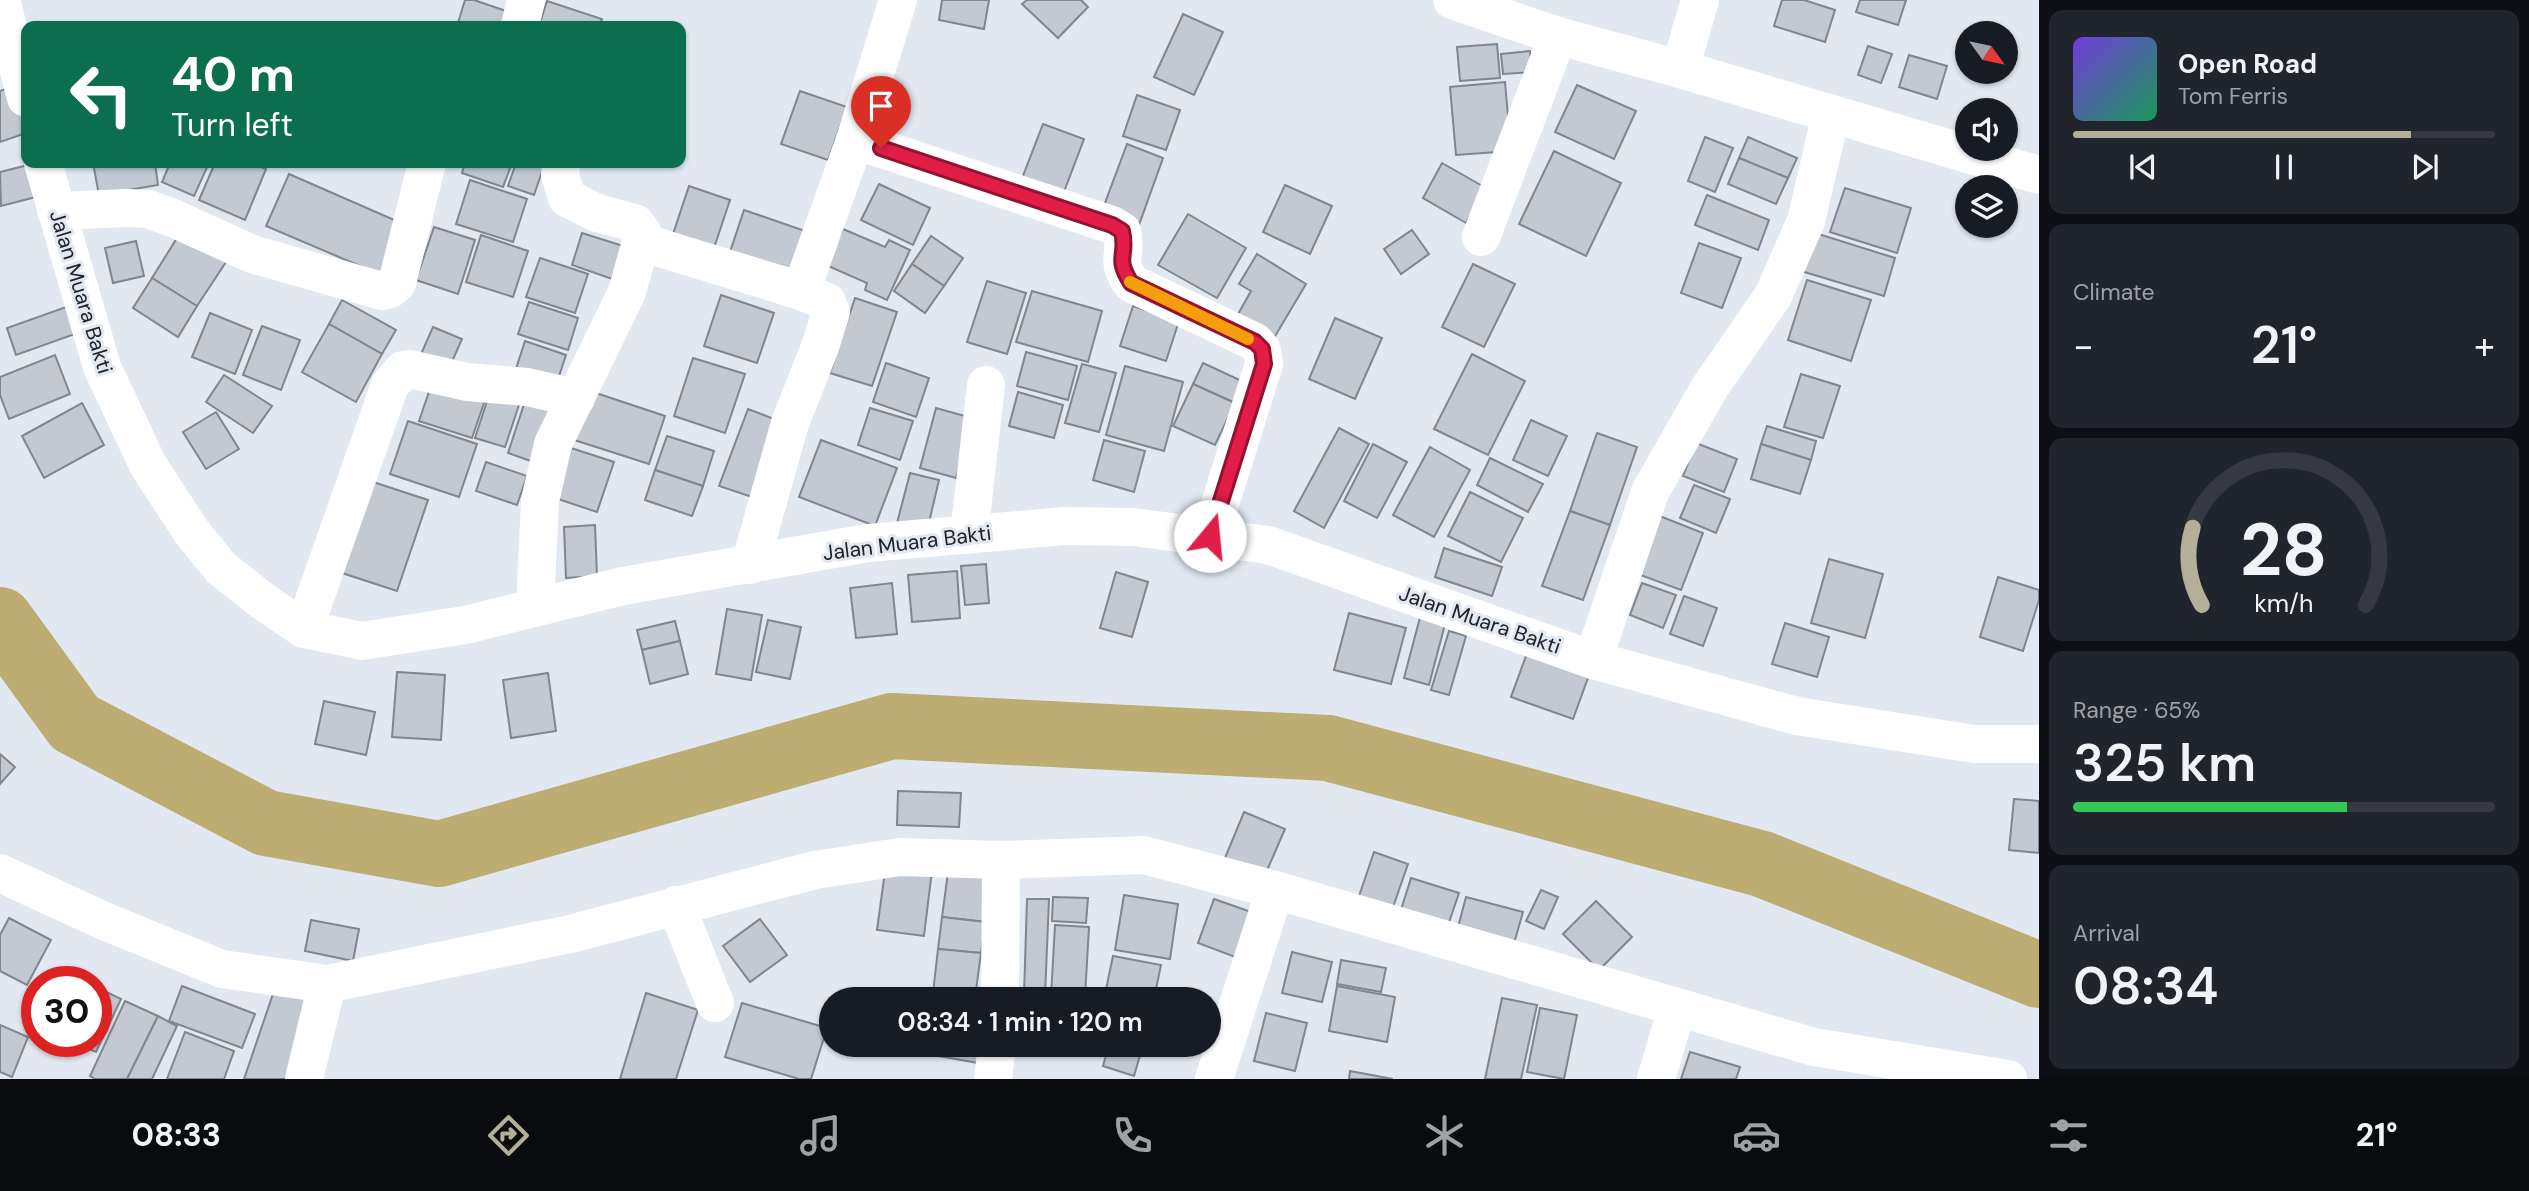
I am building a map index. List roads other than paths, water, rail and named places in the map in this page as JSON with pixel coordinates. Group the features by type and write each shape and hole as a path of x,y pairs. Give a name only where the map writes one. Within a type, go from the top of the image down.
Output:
{"street":[{"path":"1,0 21,78"},
{"path":"521,21 526,0"},
{"path":"801,291 855,140 898,0"},
{"path":"1452,0 1538,20 1680,69 2039,175"},
{"path":"1680,69 1700,0"},
{"path":"1481,237 1538,20"},
{"path":"1593,660 1650,492 1710,387 1773,296 1806,221 1831,114"},
{"path":"855,140 1112,225 1122,231 1125,244 1120,259 1123,271 1131,283 1255,342 1262,349 1264,364 1210,536"},
{"name":"Jalan Muara Bakti","path":"44,168 102,367 148,465 191,531 221,568 304,629 362,641 465,625 623,586 868,544 1065,526 1134,527 1268,545 1593,660 1797,716 1974,744 2039,744"},
{"path":"56,211 148,209 252,254 382,291 397,283 426,168"},
{"path":"535,608 540,501 545,474 554,444 627,292 642,232 635,223 597,213 567,198 560,176 561,168"},
{"path":"641,242 801,291 827,302 831,312 790,423 750,565"},
{"path":"304,629 390,385 403,370 410,369 467,382 527,387 576,398"},
{"path":"969,535 986,385"},
{"path":"0,873 104,921 222,969 327,984 570,934 815,870 900,857 1001,860 1144,855 1275,890 1814,1047 2008,1079"},
{"path":"1000,987 1001,860"},
{"path":"1214,1079 1275,890"},
{"path":"676,905 715,1003"},
{"path":"303,1079 327,984"},
{"path":"1656,1079 1677,1008"},
{"path":"993,1079 996,1057"}],"waterway":[{"path":"0,620 75,723 266,823 439,854 892,726 1328,748 1762,864 2039,975"}]}
